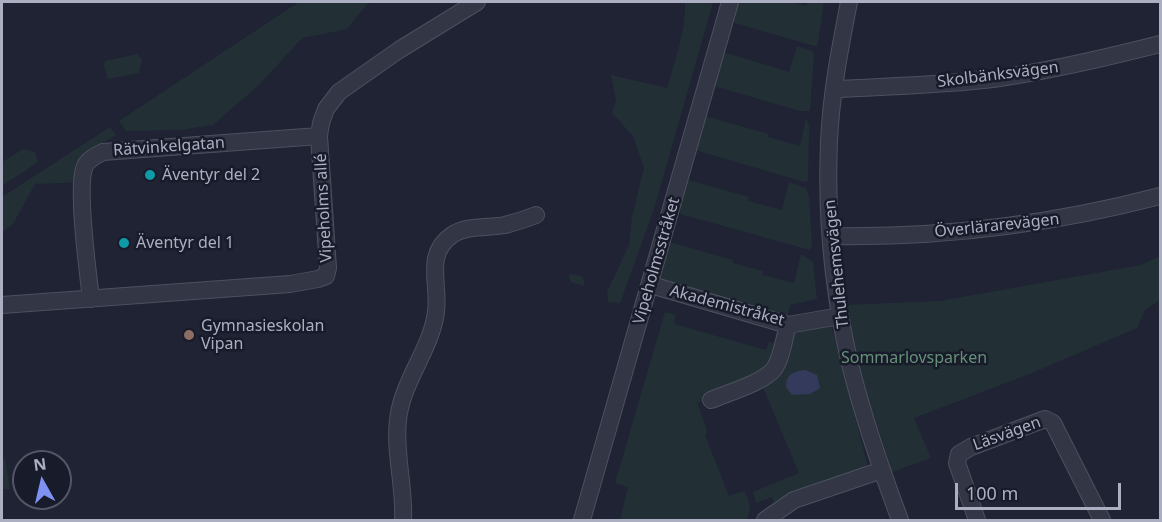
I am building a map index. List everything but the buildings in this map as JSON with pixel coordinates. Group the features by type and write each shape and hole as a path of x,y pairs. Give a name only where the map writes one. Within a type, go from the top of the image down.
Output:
{"street":[{"name":"Vipeholms allé","path":"2,305 290,284 326,276 328,268 319,136 326,109 339,92 399,50 477,2"},
{"name":"Vipeholmsstråket","path":"582,520 730,2"},
{"name":"Thulehemsvägen","path":"849,2 834,87 829,142 831,236 840,316 856,387 900,520"},
{"name":"Skolbänksvägen","path":"834,87 841,89 992,79 1080,64 1161,44"},
{"name":"Rätvinkelgatan","path":"91,299 83,218 82,177 83,168 92,158 103,152 319,136"},
{"name":"Överlärarevägen","path":"831,236 935,233 1048,221 1161,196"},
{"path":"403,520 398,420 404,393 434,327 437,309 434,267 437,253 441,245 453,234 474,228 503,225 536,216"},
{"name":"Akademistråket","path":"651,285 788,325 840,316"},
{"path":"711,400 763,378 772,371 777,364 788,325"},
{"name":"Läsvägen","path":"977,520 957,463 959,454 971,447 1045,419 1051,421 1057,431 1102,520"},
{"path":"765,520 790,501 882,470"}],"green space":[{"path":"299,2 369,2 347,29 302,38 259,85 213,125 180,130 126,131 119,121"},
{"path":"685,2 713,2 654,209 620,303 608,302 607,292 629,245 632,217 644,168 633,136 612,113 616,100 611,75 667,88 682,35"},
{"path":"738,2 790,2 806,6 808,2 824,2 817,46 735,23 733,19"},
{"path":"797,46 813,51 814,54 810,111 800,111 714,86 723,52 789,72"},
{"path":"138,54 142,60 139,73 108,79 104,66 105,61"},
{"path":"705,116 769,134 768,137 800,146 806,118 809,126 808,181 804,182 695,150"},
{"path":"110,127 116,135 84,154 75,166 84,182 35,184 13,224 2,232 2,197"},
{"path":"23,149 35,152 38,162 2,186 2,162"},
{"path":"688,180 749,197 748,201 782,210 789,182 806,188 809,196 812,246 810,250 680,214 678,209"},
{"path":"669,242 733,260 733,263 763,271 762,275 794,283 801,254 813,262 817,299 790,305 787,317 662,281 660,278"},
{"name":"Sommarlovsparken","path":"1160,256 1160,300 1145,310 1137,328 1032,373 914,418 931,458 892,472 867,400 845,305 940,301 1141,265"},
{"path":"571,274 582,276 585,283 583,286 571,282 569,276"},
{"path":"665,312 676,315 674,324 766,350 769,342 777,344 772,361 759,377 697,403 707,429 705,435 729,496 744,491 748,499 750,509 746,520 620,520 628,487 615,483"},
{"path":"831,325 868,467 774,502 772,497 756,503 753,492 799,473 762,385 795,333"},
{"path":"2,459 5,459 10,489 2,489"}],"water":[{"path":"805,370 817,375 820,388 810,394 792,395 786,387 787,379 794,372"}],"place":[{"name":"Äventyr del 2","path":"150,175"},
{"name":"Äventyr del 1","path":"124,243"},
{"name":"Gymnasieskolan Vipan","path":"189,335"}]}
